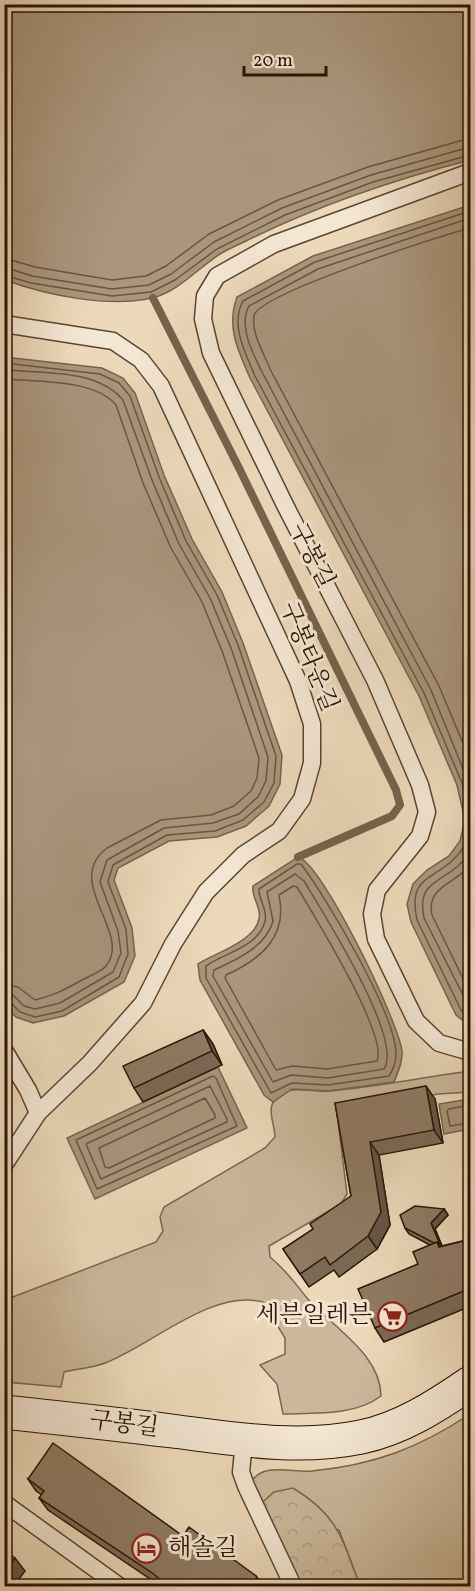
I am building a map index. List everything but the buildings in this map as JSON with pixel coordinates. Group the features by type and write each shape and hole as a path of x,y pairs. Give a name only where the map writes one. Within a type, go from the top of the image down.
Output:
{"street":[{"name":"구봉길","path":"4,1412 244,1441 291,1444 362,1437 421,1414 471,1383"}],"lane":[{"name":"구봉길","path":"471,172 274,244 217,276 205,296 203,319 211,353 285,505 375,680 420,785 427,812 420,836 377,890 372,914 376,939 416,1021 439,1043 471,1052"},
{"name":"구봉타운길","path":"4,324 113,341 141,360 166,397 297,681 312,724 312,763 302,799 279,831 243,855 206,892 173,945 143,1003 90,1063 38,1113 4,1165"},
{"path":"4,1050 28,1090 38,1113"},
{"path":"244,1441 241,1472 293,1587"},
{"path":"4,1503 119,1587"}],"green space":[{"path":"470,1071 470,1092 438,1094 337,1113 347,1194 341,1204 269,1246 270,1257 286,1272 317,1309 364,1354 379,1381 381,1396 347,1410 283,1414 277,1384 260,1365 285,1354 285,1338 263,1302 243,1300 203,1311 105,1363 64,1372 61,1387 5,1382 5,1300 156,1242 163,1231 160,1217 164,1207 265,1148 275,1137 271,1109 279,1095 292,1090 348,1089"},
{"path":"470,1414 470,1586 360,1586 339,1530 267,1516 252,1481 257,1475 271,1470 312,1471 376,1459 433,1436"},
{"path":"293,1488 308,1498 330,1519 343,1542 360,1586 301,1586 267,1516 263,1502 274,1492"}],"water":[{"path":"5,4 470,5 470,160 384,185 271,229 223,252 170,291 152,298 135,301 97,301 39,291 5,280"},
{"path":"470,205 470,1026 456,1015 411,922 407,904 413,884 427,870 449,856 460,841 465,820 457,785 419,696 250,378 235,338 233,318 237,297 313,256"},
{"path":"4,357 102,368 123,378 135,393 164,475 192,539 222,592 243,643 282,755 280,784 269,806 246,826 217,837 169,841 118,868 114,880 132,928 135,956 124,982 64,1016 33,1023 16,1017 4,1004"},
{"path":"298,857 309,866 324,886 358,945 388,1009 402,1051 402,1059 394,1082 329,1091 292,1089 273,1102 264,1095 200,980 198,964 233,946 250,934 256,927 260,915 253,886"},
{"path":"218,1067 247,1128 95,1199 67,1138"},
{"path":"470,1099 470,1129 444,1134 439,1104"}],"waterway":[{"path":"153,298 239,468 396,790 400,805 392,816 298,857"}],"place":[{"name":"세븐일레븐","path":"393,1316"},
{"name":"해솔길","path":"147,1549"}]}
